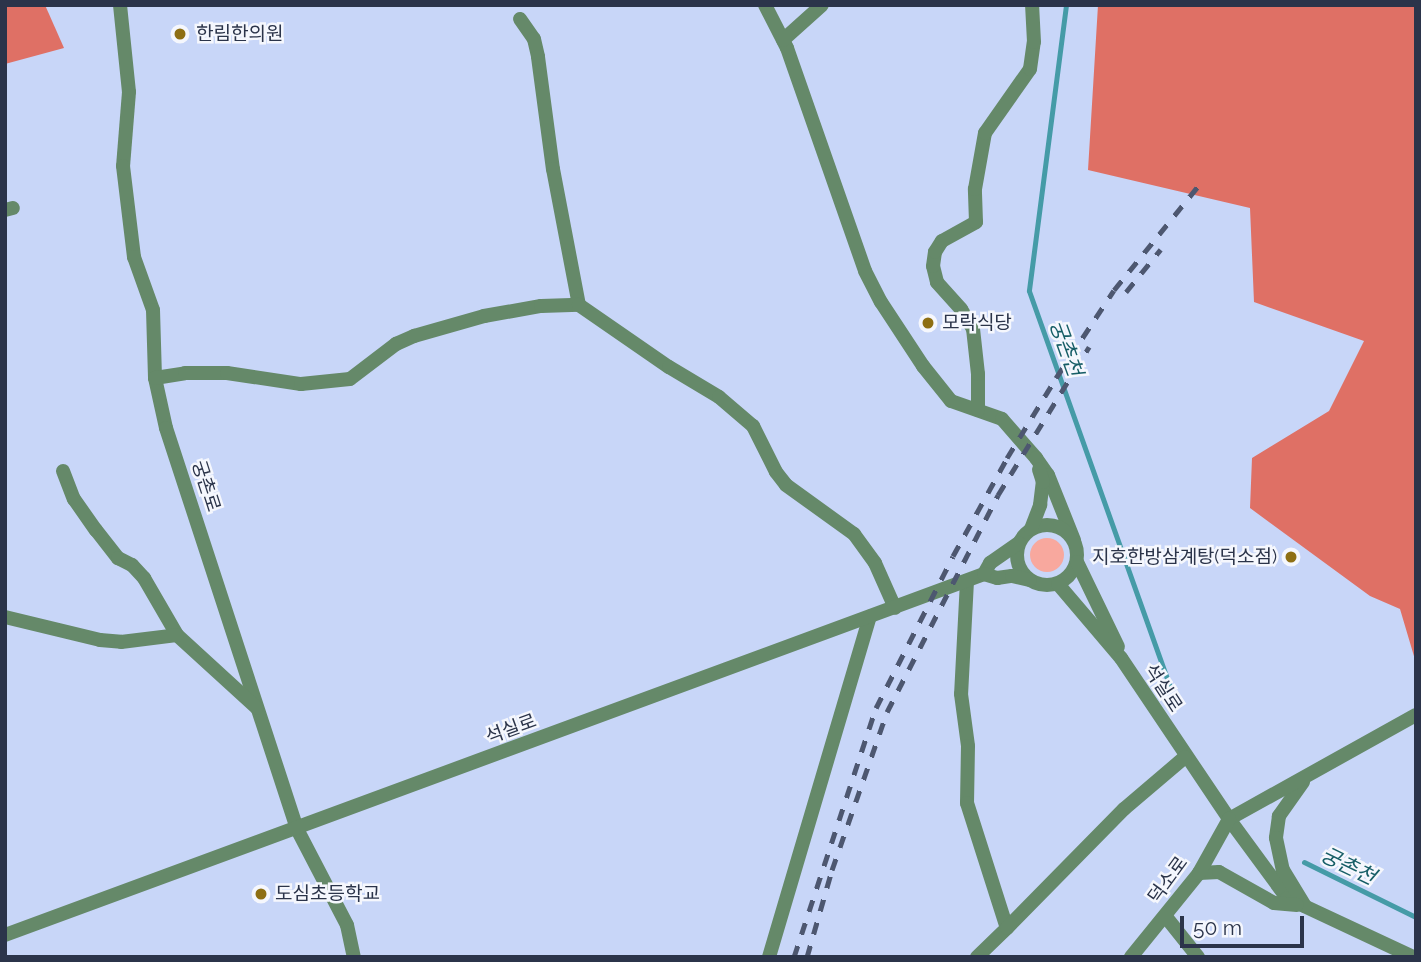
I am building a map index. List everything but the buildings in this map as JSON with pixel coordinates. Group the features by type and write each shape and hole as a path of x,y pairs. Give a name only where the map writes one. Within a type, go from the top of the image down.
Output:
{"street":[{"name":"궁촌로","path":"120,5 129,92 123,166 134,257 153,310 155,378 166,428 296,829 347,925 354,957"},
{"path":"765,5 783,40 865,271 881,302 923,366 951,401 1002,419 1048,475 1074,540 1077,562 1121,659"},
{"path":"783,40 822,5"},
{"path":"978,410 978,374 972,329 961,309 937,282 933,266 935,252 942,241 976,222 975,188 985,133 1030,69 1034,42 1032,5"},
{"path":"520,19 534,38 538,57 553,169 579,305"},
{"path":"155,378 184,373 227,373 301,384 350,379 396,344 414,336 484,316 541,306 579,305 669,367 719,397 753,426 786,485 854,534 875,563 895,608"},
{"path":"984,574 990,563 1019,542 1031,529 1040,505 1043,482 1036,458"},
{"path":"64,471 74,499 118,558 132,565 144,578 177,635 258,709"},
{"path":"1031,529 1040,525 1060,527 1074,540"},
{"path":"1019,542 1018,563 1030,580"},
{"path":"1058,584 1067,579 1077,562"},
{"name":"석실로","path":"5,935 984,574 997,578 1012,576 1039,584 1058,584 1121,659 1185,757 1287,898 1305,906"},
{"path":"967,581 961,694 968,746 967,803 1007,928"},
{"path":"5,617 100,640 121,642 177,635"},
{"path":"769,957 870,617"},
{"path":"1229,819 1416,715"},
{"path":"977,957 1124,809 1185,757"},
{"path":"1305,906 1283,870 1276,838 1279,816 1291,795 1311,773"},
{"name":"덕소로","path":"1131,957 1199,873 1229,819"},
{"path":"1199,873 1219,872 1274,903 1305,906 1413,957"},
{"path":"1166,917 1198,957"}],"shaded area":[{"path":"5,5 45,5 64,48 5,64"},
{"path":"1098,5 1416,5 1416,663 1400,609 1370,596 1250,508 1252,458 1329,411 1364,341 1254,302 1250,208 1088,170"},
{"path":"1047,538 1059,543 1064,555 1059,567 1047,572 1035,567 1030,555 1035,543"}],"waterway":[{"name":"궁촌천","path":"1066,5 1029,291 1170,687"},
{"name":"궁촌천","path":"1304,862 1416,917"}],"railway":[{"path":"794,957 876,708 953,556 1007,458 1114,290 1203,180"},
{"path":"1126,292 1161,249"},
{"path":"807,957 832,870 887,712 998,495 1089,347"}],"place":[{"name":"한림한의원","path":"180,34"},
{"name":"모락식당","path":"928,323"},
{"name":"지호한방삼계탕(덕소점)","path":"1291,557"},
{"name":"도심초등학교","path":"261,894"}]}
